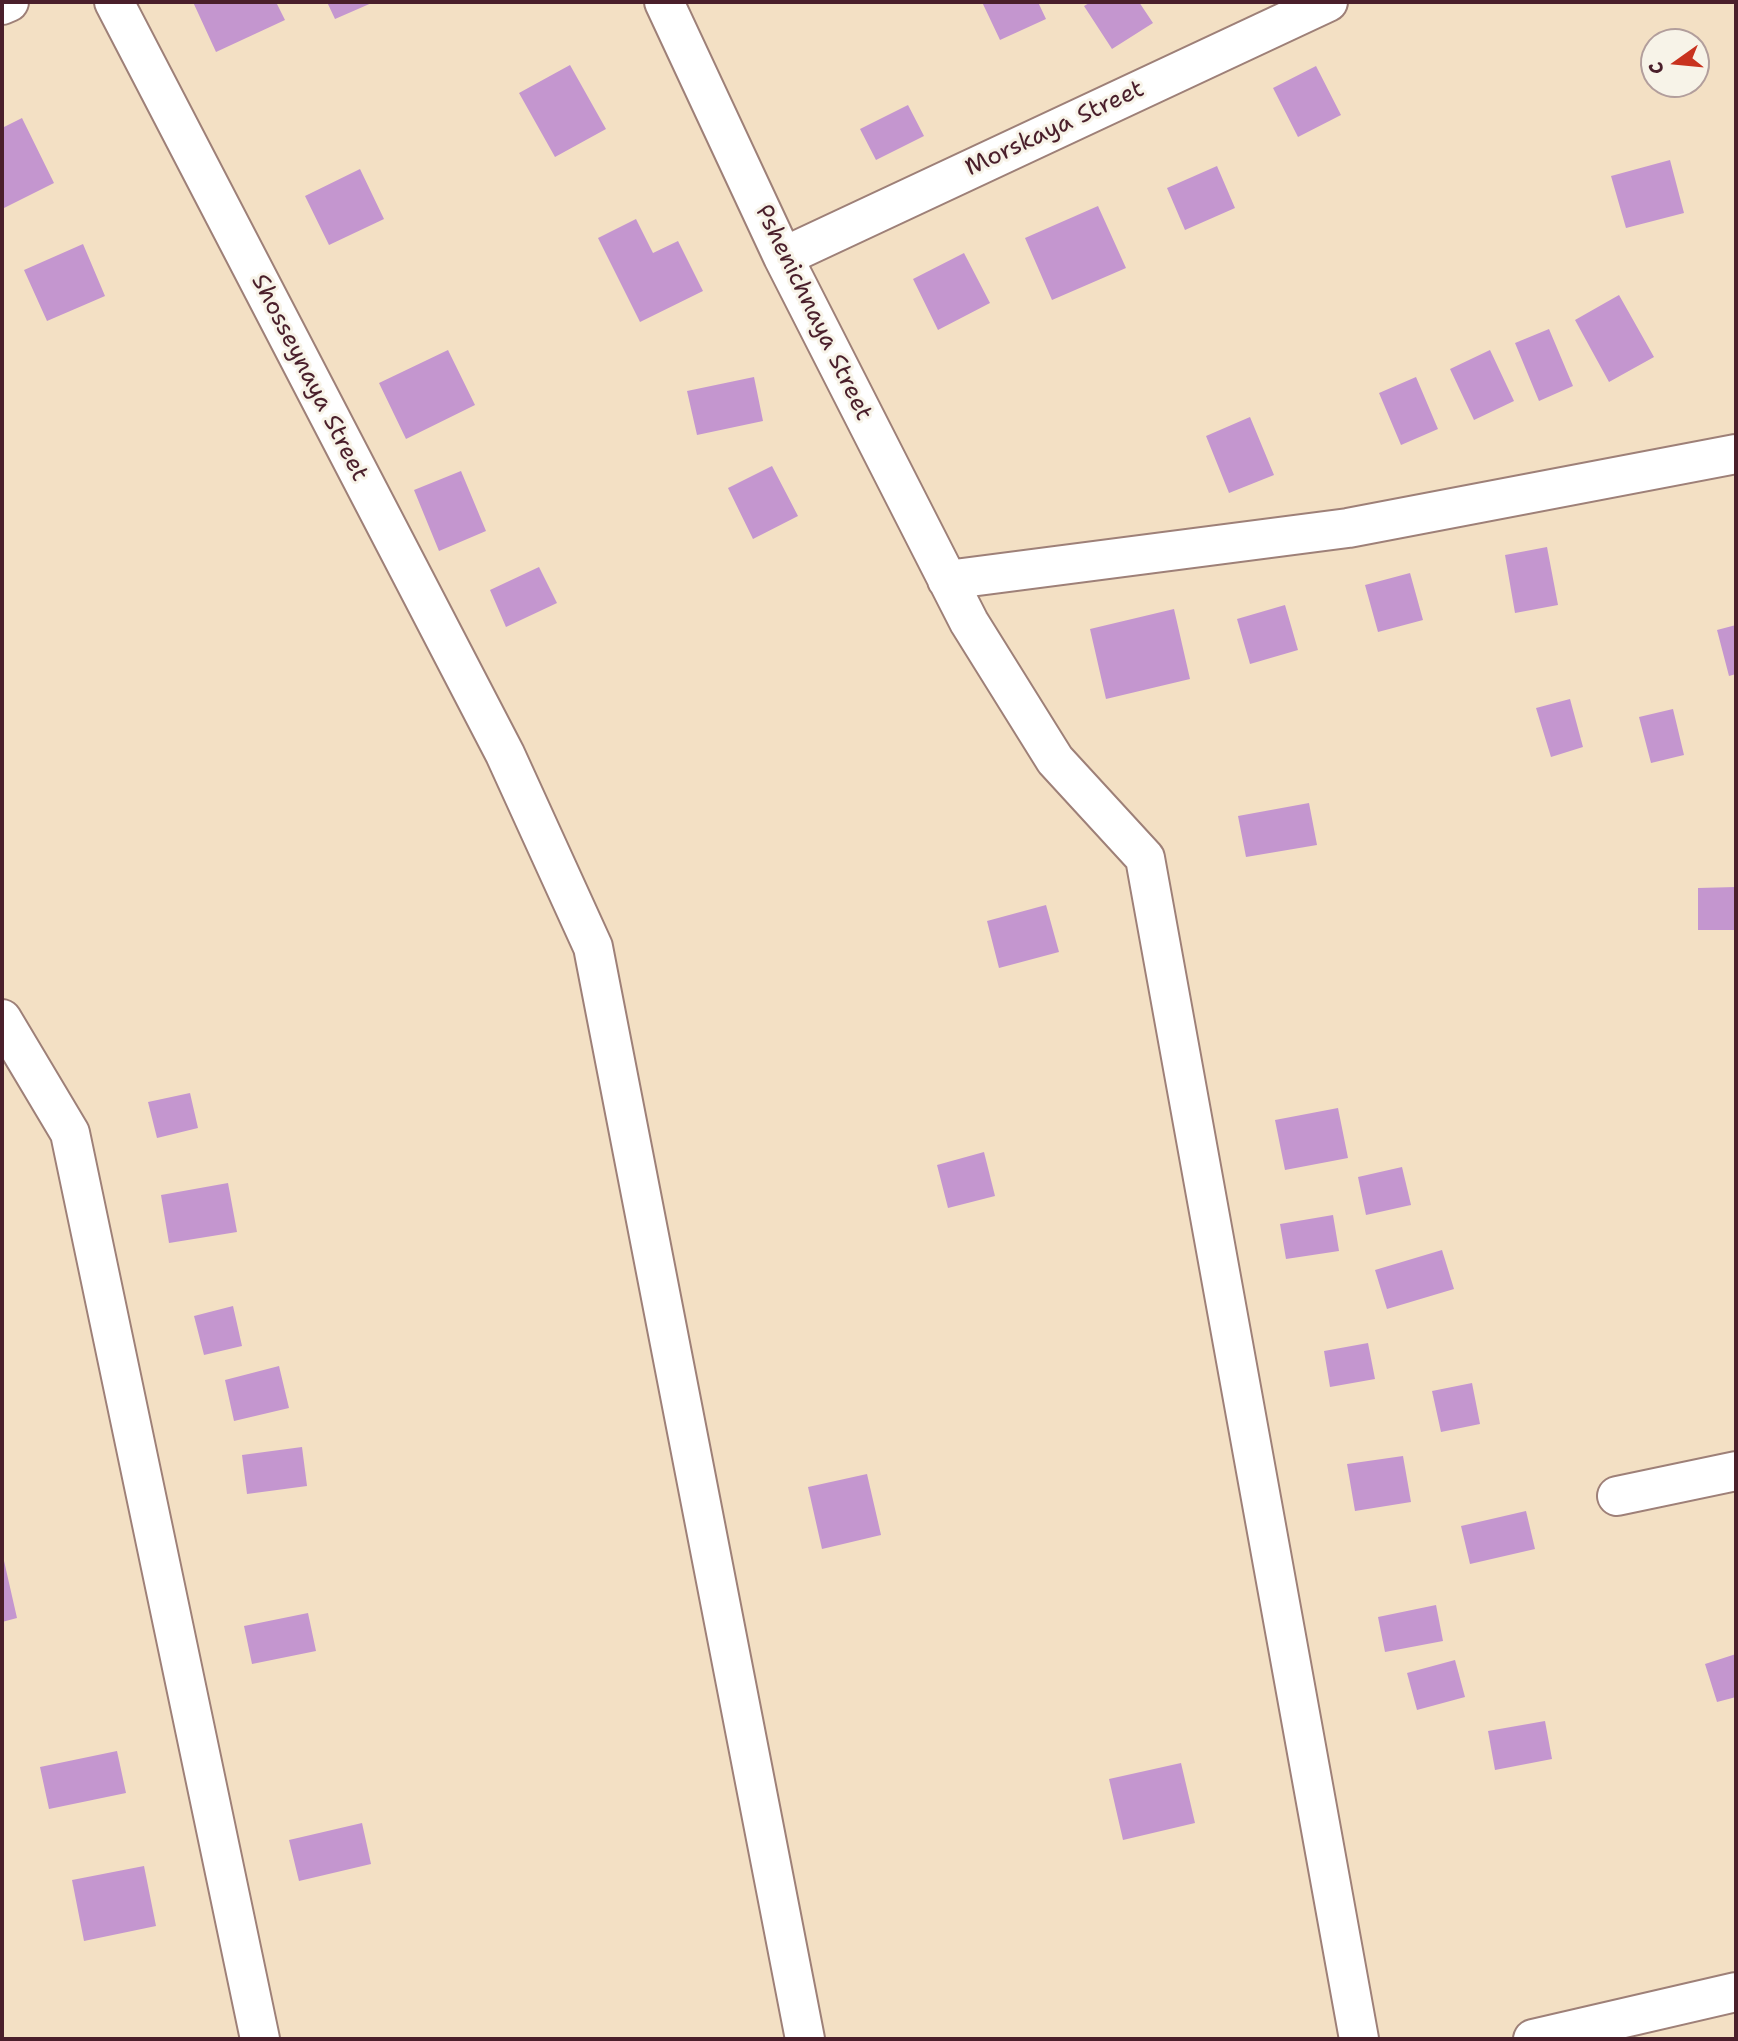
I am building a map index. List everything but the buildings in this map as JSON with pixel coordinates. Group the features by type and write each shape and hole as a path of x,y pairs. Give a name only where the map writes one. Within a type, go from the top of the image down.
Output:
{"street":[{"path":"2,5 9,2"},
{"name":"Shosseynaya Street","path":"114,2 505,754 593,947 805,2039"},
{"name":"Pshenichnaya Street","path":"664,2 783,257 969,622 1055,760 1145,858 1359,2039"},
{"name":"Morskaya Street","path":"783,257 1328,2"},
{"path":"947,580 1348,527 1736,454"},
{"path":"2,1019 70,1133 260,2039"},
{"path":"1617,1496 1736,1471"},
{"path":"1534,2039 1736,1992"}]}
